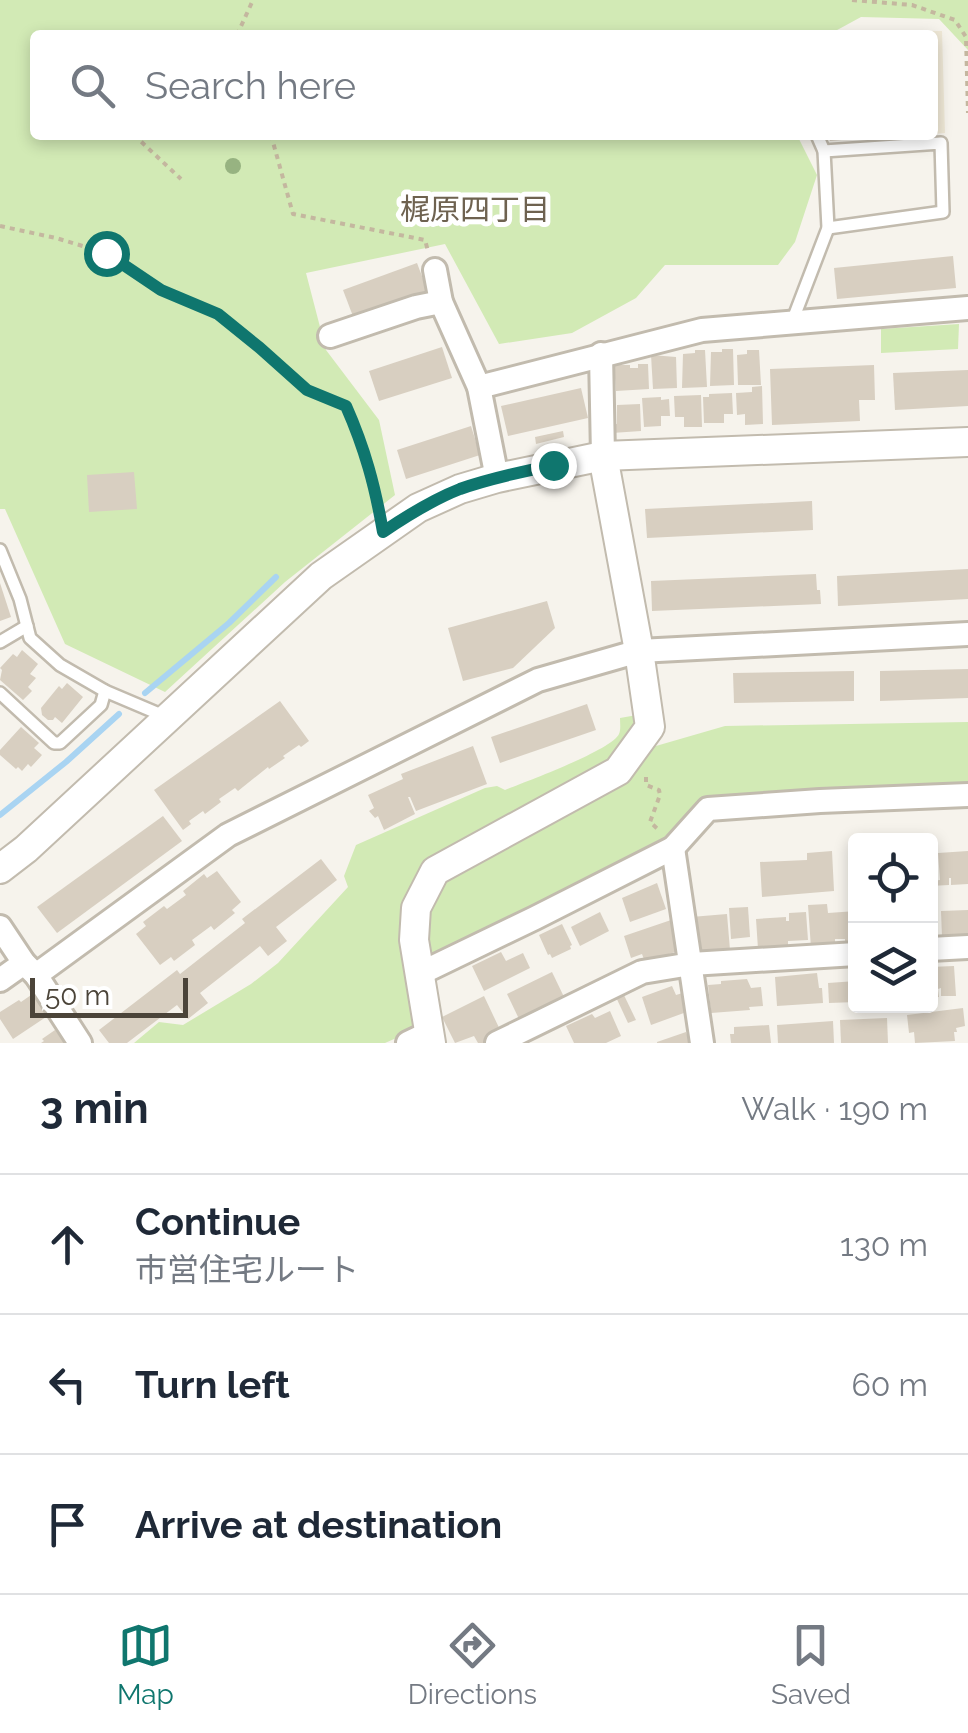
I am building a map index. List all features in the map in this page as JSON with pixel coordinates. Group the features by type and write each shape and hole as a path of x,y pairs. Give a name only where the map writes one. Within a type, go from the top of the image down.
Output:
{"street":[{"path":"434,270 441,302 479,387 496,478"},
{"path":"330,336 441,302"},
{"path":"479,387 702,330 968,308"},
{"path":"423,1040 414,940 416,908 436,871 618,772 650,727 602,456 601,354"},
{"path":"0,870 321,576 418,508 460,489 602,456 968,442"},
{"path":"0,980 30,969 228,835 538,680 639,651 968,634"},
{"path":"419,974 673,848 708,809 968,795"},
{"path":"673,848 702,1043"},
{"path":"0,928 80,1043"},
{"path":"938,949 968,947"},
{"path":"498,1043 642,972 692,964 848,954"}],"lane":[{"path":"792,324 828,228 824,151 819,140"},
{"path":"824,151 941,142 943,212 828,228"},
{"path":"0,550 30,638 60,665 105,691 168,718"},
{"path":"0,642 27,626"},
{"path":"0,693 54,743 60,743 101,705 105,691"}],"path":[{"path":"239,30 254,0"},
{"path":"852,0 912,5 955,20 966,37 968,113"},
{"path":"139,140 181,179"},
{"path":"272,140 293,214 424,240 434,270"},
{"path":"0,226 106,253 161,290 218,314 307,390 346,406 364,446 383,532"},
{"path":"650,765 646,786 659,790 660,795 650,822 671,841 673,848"}],"shaded area":[{"path":"938,31 942,31 945,133 938,134"}],"green space":[{"path":"0,0 968,0 968,50 939,19 861,17 837,30 30,30 30,140 800,140 817,175 795,242 778,265 665,265 636,298 572,333 499,344 445,244 306,273 326,350 379,420 395,495 285,582 165,692 65,644 5,509 0,509"},
{"path":"959,324 958,349 881,353 881,329"},
{"path":"637,715 631,738 615,760 434,859 415,1019 410,1032 385,1043 134,1043 159,1022 183,1025 278,963 348,887 344,876 356,845 485,788 497,786 505,790 585,757 613,741 619,734 620,718"},
{"path":"968,722 968,789 713,802 661,847 445,953 429,956 422,940 427,912 442,878 636,770 649,748 725,726"}],"building":[{"path":"953,256 956,288 837,299 834,268"},
{"path":"417,263 428,292 354,319 343,290"},
{"path":"442,347 452,378 379,401 369,371"},
{"path":"733,349 734,385 710,386 711,352"},
{"path":"705,350 707,387 682,388 683,354"},
{"path":"747,350 759,350 761,385 738,385 737,355 747,354"},
{"path":"651,355 676,357 677,388 653,389"},
{"path":"638,364 648,364 649,389 616,391 614,365 638,368"},
{"path":"874,365 875,400 859,400 860,421 772,425 770,369"},
{"path":"968,370 968,406 895,410 893,373"},
{"path":"762,386 763,424 745,425 745,414 737,415 736,393 752,392 752,387"},
{"path":"581,388 588,418 508,436 501,406"},
{"path":"732,393 733,414 724,414 724,423 704,423 703,397"},
{"path":"701,395 702,427 684,427 684,417 675,417 674,396"},
{"path":"642,398 669,399 670,416 661,416 661,426 644,427"},
{"path":"640,404 641,431 612,433 611,424 617,424 617,405"},
{"path":"471,426 480,455 406,479 397,450"},
{"path":"563,431 564,437 536,444 535,437"},
{"path":"134,472 137,509 89,512 87,475"},
{"path":"812,501 813,530 647,538 645,509"},
{"path":"968,569 968,599 838,606 837,576"},
{"path":"816,574 821,604 652,611 651,581"},
{"path":"0,583 11,617 0,621"},
{"path":"547,601 555,628 513,668 463,681 448,628"},
{"path":"22,650 38,664 30,674 36,678 28,687 32,691 23,700 0,680 0,668"},
{"path":"968,669 968,698 880,701 880,671"},
{"path":"854,671 854,701 734,703 733,673"},
{"path":"67,683 83,697 62,723 55,717 48,720 41,708 59,686 62,689"},
{"path":"280,701 309,741 238,791 235,788 219,799 221,802 189,821 191,824 183,830 154,790"},
{"path":"587,704 596,730 500,763 491,737"},
{"path":"21,727 39,743 34,748 42,755 22,771 0,755"},
{"path":"473,746 487,784 416,811 408,797 415,814 384,830 378,816 375,818 369,811 374,808 368,795 403,779 401,774"},
{"path":"163,816 182,841 57,933 37,907"},
{"path":"832,851 834,891 762,897 760,862 807,860 807,853"},
{"path":"968,851 968,884 951,885 949,878 949,885 938,886 938,853"},
{"path":"321,859 337,880 276,927 287,941 268,956 260,946 200,993 208,1003 188,1019 177,1005 127,1043 109,1043 99,1030 177,970 180,974 245,923 242,919"},
{"path":"217,871 241,902 232,910 235,913 214,930 211,926 192,940 195,945 174,961 171,957 160,965 136,934 146,926 143,922 186,895 183,891 204,874 207,878"},
{"path":"657,883 666,909 630,922 622,898"},
{"path":"827,904 828,913 848,912 848,944 845,939 835,939 826,947 811,948 808,905"},
{"path":"748,907 750,937 731,939 729,908"},
{"path":"968,910 968,937 942,938 941,911"},
{"path":"600,912 609,931 580,946 571,927"},
{"path":"806,912 808,940 788,941 788,947 758,949 756,919 786,917 789,921 789,913"},
{"path":"727,914 730,950 702,952 700,939 693,940 691,917"},
{"path":"674,919 684,949 645,962 642,954 631,958 624,936"},
{"path":"562,924 571,949 552,958 539,935"},
{"path":"501,952 506,961 523,953 530,968 484,991 472,966"},
{"path":"954,966 956,996 941,996 938,967"},
{"path":"552,972 565,999 520,1021 507,994"},
{"path":"817,973 823,1003 777,1006 775,977"},
{"path":"747,979 751,988 761,987 763,1006 711,1013 708,985"},
{"path":"848,982 848,1002 829,1003 828,983"},
{"path":"672,986 676,995 686,992 692,1010 651,1025 642,997"},
{"path":"622,991 636,1020 628,1023 615,995"},
{"path":"34,993 49,1015 13,1039 0,1019 0,1012"},
{"path":"484,996 502,1034 485,1043 478,1043 474,1036 455,1043 442,1017"},
{"path":"963,1008 965,1026 956,1028 955,1041 915,1043 914,1032 909,1033 907,1015"},
{"path":"610,1011 621,1036 606,1043 574,1043 566,1026"},
{"path":"887,1018 888,1043 841,1043 840,1020"},
{"path":"833,1021 834,1043 778,1043 777,1025"},
{"path":"769,1025 771,1043 731,1043 734,1027"},
{"path":"55,1030 65,1043 41,1043 42,1039"},
{"path":"686,1032 690,1043 657,1043 657,1042"}],"waterway":[{"path":"145,693 229,623 276,577"},
{"path":"0,815 119,714"}],"district":[{"name":"梶原四丁目","path":"475,209"}],"route":[{"path":"106,253 161,290 218,314 307,390 346,406 364,446 383,532 418,508 460,489 553,465"}]}
